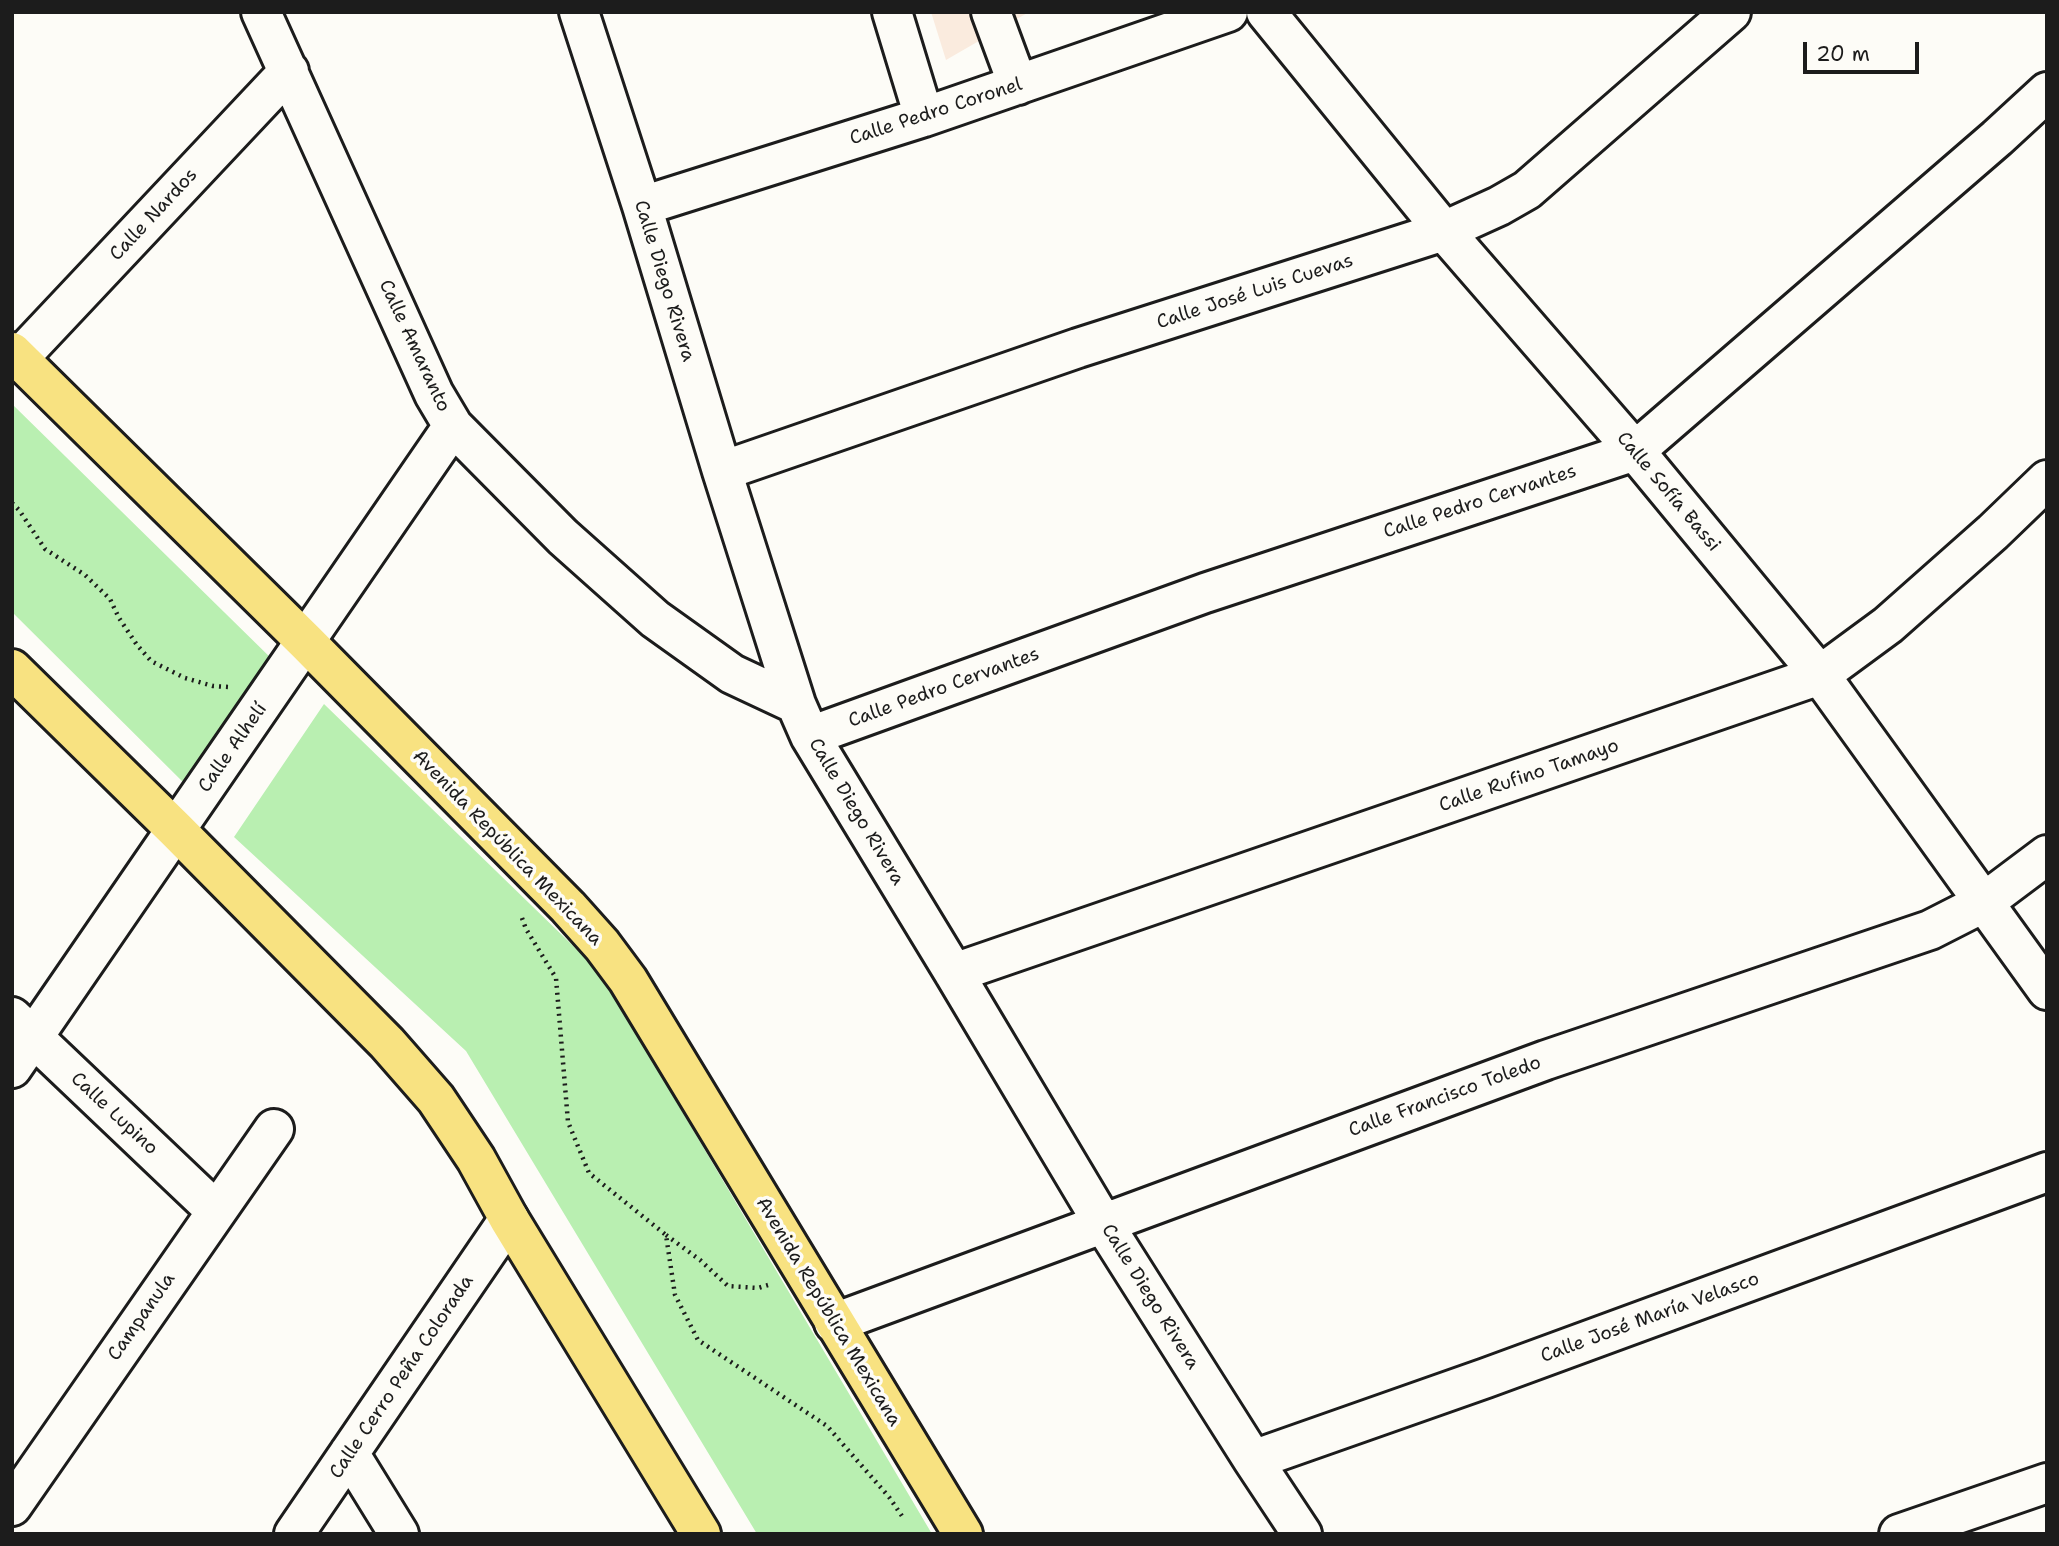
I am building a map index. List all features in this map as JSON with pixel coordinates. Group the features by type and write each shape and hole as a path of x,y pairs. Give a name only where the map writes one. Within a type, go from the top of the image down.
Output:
{"main road":[{"name":"Avenida República Mexicana","path":"15,355 306,642 568,906 602,945 628,980 963,1534"},
{"path":"12,669 387,1043 436,1099 476,1159 509,1219 701,1534"}],"street":[{"name":"Calle Amaranto","path":"261,12 433,394 453,426 563,537 655,619 803,720"},
{"name":"Calle Diego Rivera","path":"579,12 642,206 722,471 803,720 1103,1223 1302,1534"},
{"path":"892,12 924,117"},
{"path":"992,12 1018,85"},
{"name":"Calle Pedro Coronel","path":"642,206 924,117 1228,12"},
{"name":"Calle Sofía Bassi","path":"1266,12 1444,231 1635,451 1820,675 2047,990"},
{"name":"Calle José Luis Cuevas","path":"722,471 1078,348 1444,231 1499,206 1527,190 1731,12"},
{"name":"Calle Nardos","path":"15,355 289,71"},
{"name":"Calle Pedro Cervantes","path":"803,720 1205,593 1635,451 2047,92"},
{"name":"Calle Alhelí","path":"19,1041 176,830 453,426"},
{"name":"Calle Rufino Tamayo","path":"954,973 1820,675 1888,625 2047,480"},
{"name":"Calle Francisco Toledo","path":"834,1323 1546,1060 1930,930 1983,902 2047,855"},
{"name":"Calle Lupino","path":"19,1041 216,1211"},
{"name":"Campanula","path":"12,1506 274,1129"},
{"name":"Calle José María Velasco","path":"1253,1460 2047,1172"},
{"name":"Calle Cerro Peña Colorada","path":"294,1534 509,1219"},
{"path":"349,1453 399,1534"},
{"path":"1899,1534 2047,1483"}],"path":[{"path":"12,503 45,549 85,575 110,599 119,618 151,661 185,678 213,686 240,689"},
{"path":"519,909 526,929 556,978 568,1122 589,1173 700,1260 728,1286 758,1288 771,1285"},
{"path":"666,1235 675,1295 698,1340 827,1426 889,1497 909,1525"}],"shaded area":[{"path":"931,12 1029,12 946,60"}],"green space":[{"path":"12,404 278,665 192,791 12,612"},
{"path":"324,704 599,971 932,1534 757,1534 466,1051 234,837"}]}
